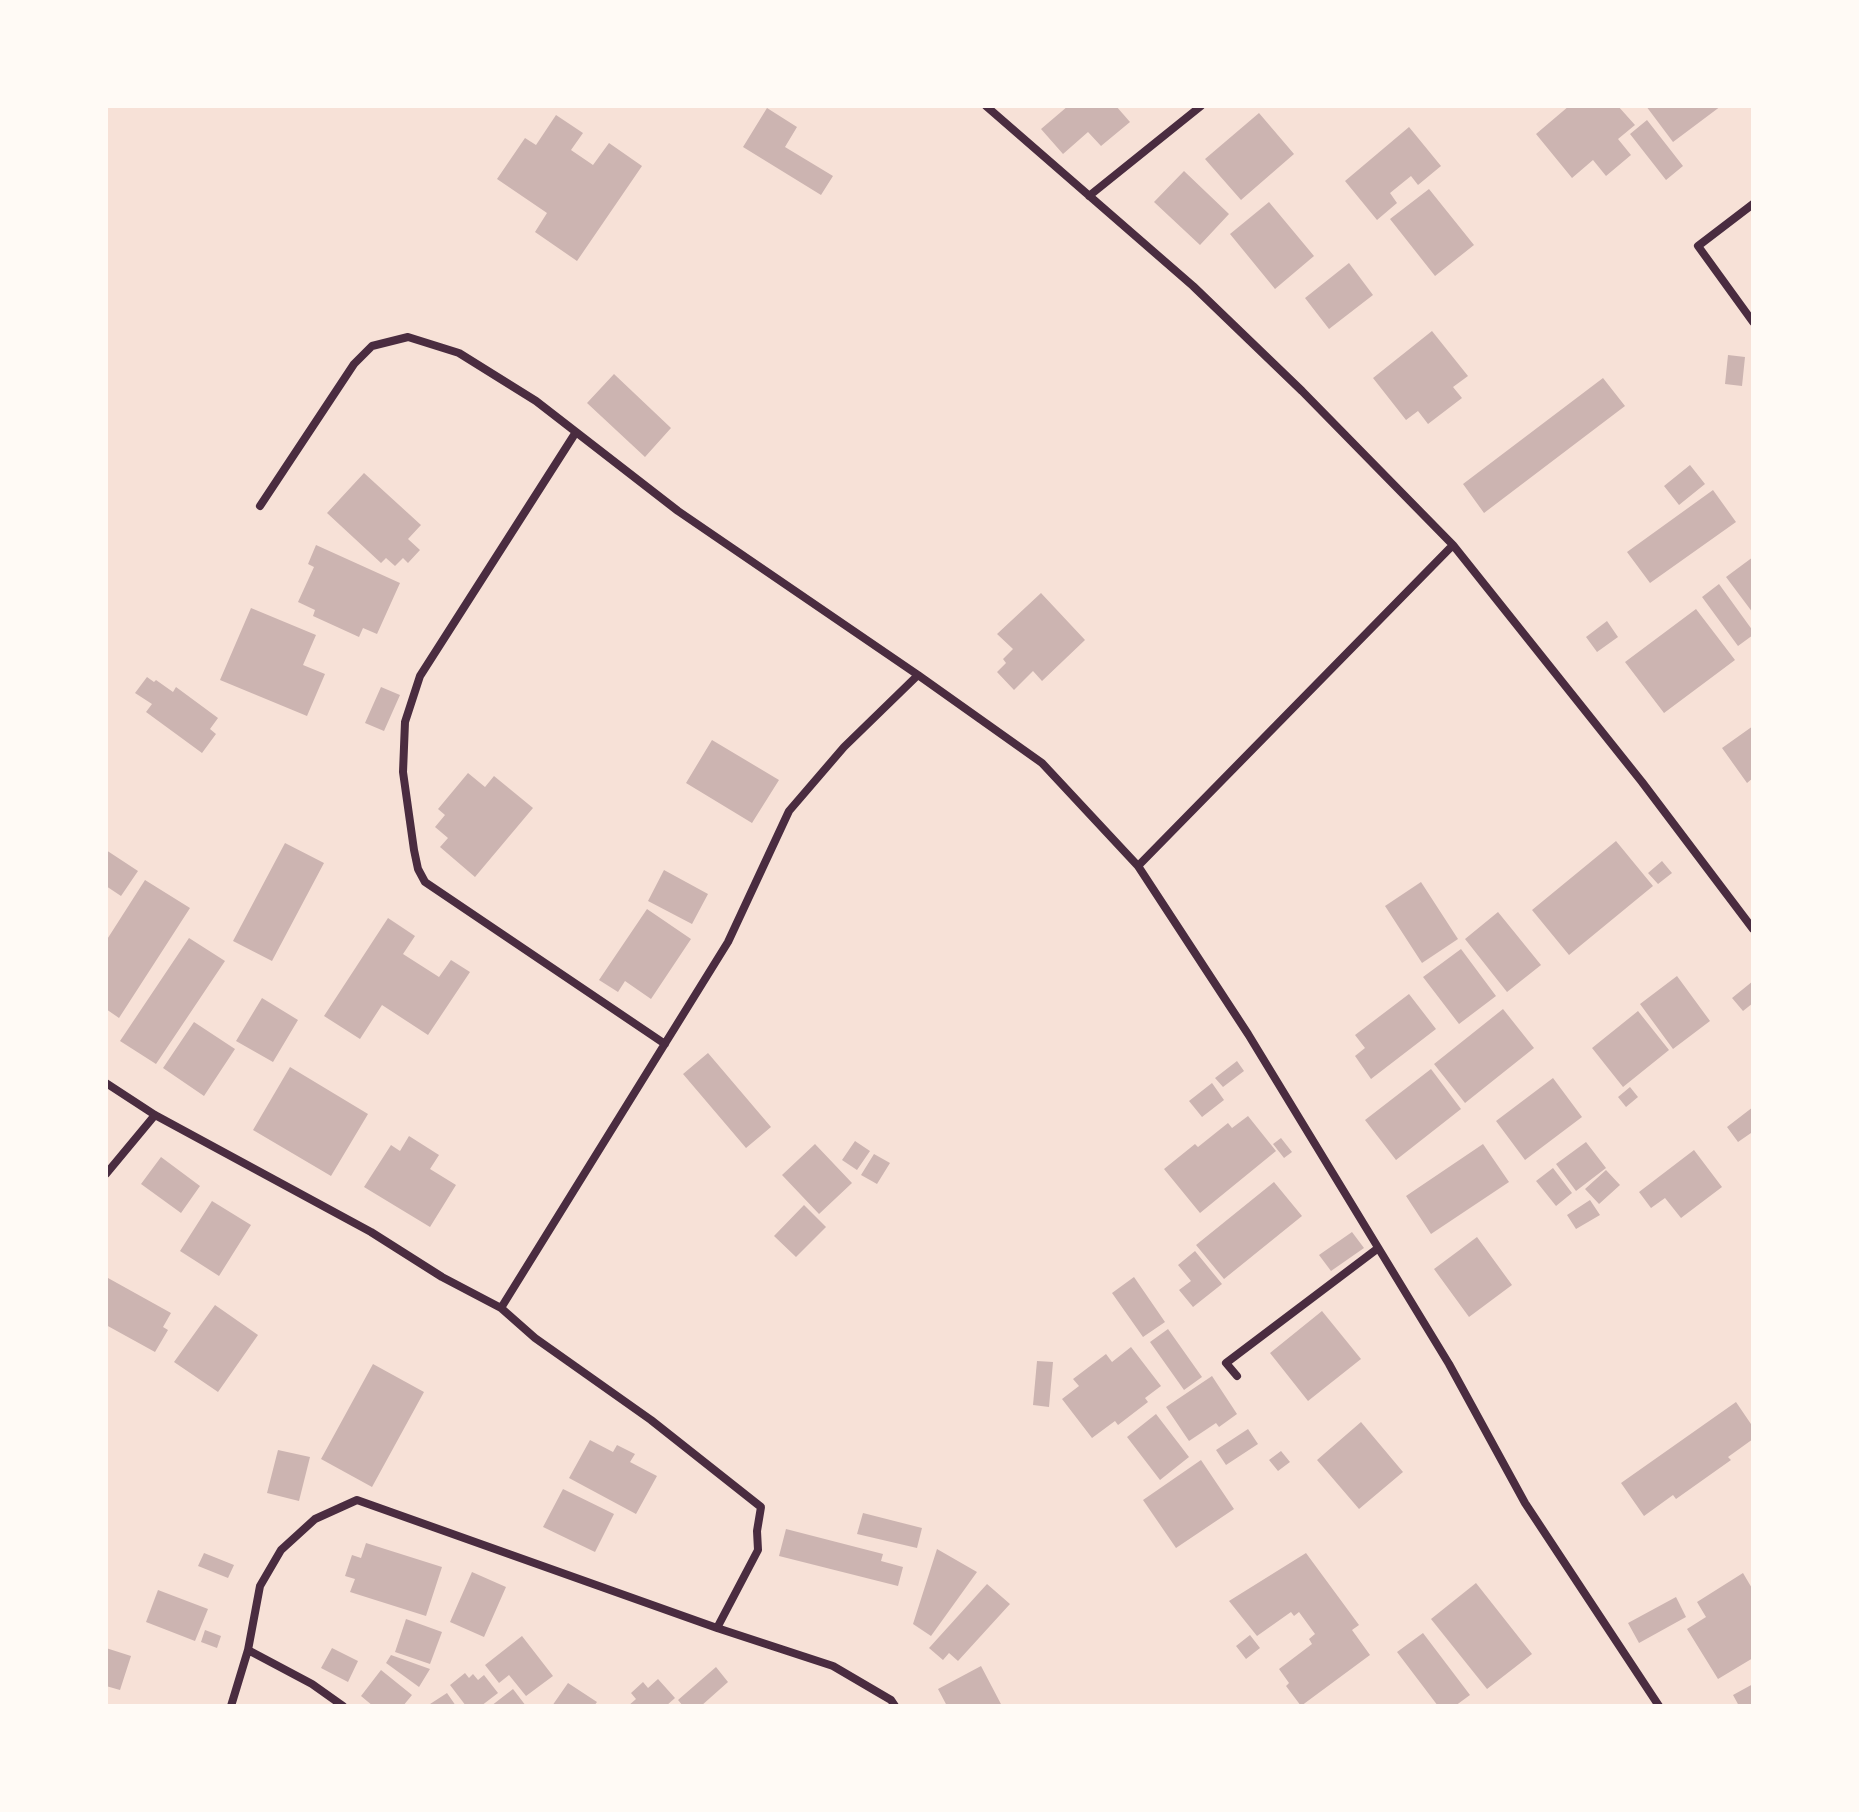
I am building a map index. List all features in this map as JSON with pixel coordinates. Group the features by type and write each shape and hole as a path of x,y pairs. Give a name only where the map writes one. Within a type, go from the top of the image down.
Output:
{"street":[{"path":"986,106 1193,286 1302,391 1453,545 1642,782 1753,929"},
{"path":"1089,196 1201,106"},
{"path":"1753,204 1698,246 1753,322"},
{"path":"260,506 354,364 372,346 408,337 459,353 536,401 678,511 1042,763 1138,866 1248,1034 1449,1364 1525,1503 1659,1706"},
{"path":"576,432 420,676 405,722 403,772 407,803 418,869 425,882 665,1044"},
{"path":"1138,866 1453,545"},
{"path":"501,1308 728,942 789,811 844,747 918,675"},
{"path":"106,1083 155,1115 371,1232 442,1277 501,1308 535,1338 651,1420 761,1507 758,1550 717,1628"},
{"path":"106,1174 155,1115"},
{"path":"1237,1376 1226,1363 1377,1249"},
{"path":"231,1706 248,1650 260,1586 281,1550 315,1519 357,1500 833,1666 891,1700 895,1706"},
{"path":"248,1650 312,1684 343,1706"}],"building":[{"path":"1068,106 1116,106 1130,122 1101,146 1088,132 1063,154 1041,129"},
{"path":"1569,106 1618,106 1635,125 1618,139 1631,155 1606,176 1593,160 1572,178 1536,134"},
{"path":"1646,106 1721,106 1673,142"},
{"path":"767,108 797,127 785,147 833,176 821,195 743,147"},
{"path":"1259,113 1294,154 1241,200 1205,159"},
{"path":"556,115 583,133 571,150 593,165 609,143 642,166 577,261 535,232 547,213 497,179 525,138 536,145"},
{"path":"1647,120 1683,166 1666,180 1630,134"},
{"path":"1409,127 1441,166 1418,185 1411,176 1390,193 1397,203 1377,220 1345,181"},
{"path":"1184,171 1229,214 1200,245 1154,202"},
{"path":"1429,189 1474,245 1435,276 1390,219"},
{"path":"1269,202 1314,256 1275,289 1230,234"},
{"path":"1349,263 1373,295 1329,329 1305,298"},
{"path":"1432,331 1468,376 1453,387 1462,398 1428,424 1418,411 1406,420 1373,378"},
{"path":"1728,355 1745,357 1742,386 1725,384"},
{"path":"614,374 671,428 645,457 587,403"},
{"path":"1603,378 1625,406 1484,513 1463,484"},
{"path":"1690,465 1705,484 1679,505 1664,486"},
{"path":"364,473 421,525 408,539 420,550 408,563 403,558 395,566 386,558 381,563 327,513"},
{"path":"1713,490 1736,522 1650,583 1627,552"},
{"path":"316,545 400,583 377,634 363,628 359,637 313,616 315,610 298,602 314,567 308,564"},
{"path":"1753,557 1753,613 1726,577"},
{"path":"1719,584 1753,631 1753,635 1738,646 1702,597"},
{"path":"1041,593 1085,640 1042,681 1033,671 1014,690 997,672 1006,663 1003,659 1013,649 997,634"},
{"path":"251,608 316,635 303,665 325,674 307,716 220,680"},
{"path":"1696,609 1735,660 1664,713 1625,662"},
{"path":"1607,621 1618,637 1597,652 1586,637"},
{"path":"147,677 173,692 176,687 218,718 210,729 216,734 202,753 146,712 152,704 135,693"},
{"path":"381,687 400,695 384,731 365,723"},
{"path":"1753,726 1753,778 1747,783 1722,748"},
{"path":"712,740 779,780 752,823 686,783"},
{"path":"468,773 485,787 494,776 533,808 475,877 440,847 448,838 435,827 445,815 438,809"},
{"path":"1616,841 1653,886 1569,955 1532,910"},
{"path":"285,843 324,863 272,961 233,941"},
{"path":"106,850 138,871 121,896 106,886"},
{"path":"1662,861 1672,873 1658,884 1648,873"},
{"path":"664,870 708,894 692,924 648,901"},
{"path":"145,880 190,908 119,1018 106,1009 106,941"},
{"path":"1421,882 1458,939 1422,963 1385,906"},
{"path":"647,909 691,939 651,999 625,981 618,992 599,980"},
{"path":"1498,912 1541,965 1507,992 1465,939"},
{"path":"388,918 415,936 403,954 439,977 451,960 470,972 428,1035 382,1005 360,1039 324,1016"},
{"path":"189,938 225,961 156,1064 120,1041"},
{"path":"1461,949 1496,996 1459,1024 1423,977"},
{"path":"1677,976 1710,1021 1673,1049 1640,1004"},
{"path":"1753,981 1753,1003 1743,1011 1732,998"},
{"path":"1409,994 1436,1029 1371,1079 1355,1056 1365,1048 1355,1035"},
{"path":"262,998 298,1020 273,1062 236,1041"},
{"path":"1503,1009 1534,1048 1465,1103 1434,1064"},
{"path":"1638,1011 1669,1050 1623,1087 1592,1048"},
{"path":"194,1022 235,1049 204,1096 163,1068"},
{"path":"708,1053 771,1127 746,1148 683,1074"},
{"path":"1237,1061 1244,1071 1223,1087 1215,1078"},
{"path":"290,1067 368,1114 331,1176 253,1130"},
{"path":"1431,1069 1461,1109 1396,1160 1365,1120"},
{"path":"1553,1078 1582,1117 1525,1160 1496,1121"},
{"path":"1212,1083 1224,1100 1202,1117 1189,1101"},
{"path":"1630,1087 1638,1097 1626,1107 1618,1097"},
{"path":"1753,1107 1753,1135 1751,1133 1738,1142 1727,1127"},
{"path":"1248,1116 1276,1151 1200,1213 1164,1169 1228,1123 1232,1128"},
{"path":"409,1136 439,1155 430,1169 456,1185 430,1227 364,1187 391,1145 400,1151"},
{"path":"1281,1138 1292,1152 1284,1158 1273,1144"},
{"path":"855,1141 870,1151 857,1170 842,1160"},
{"path":"1586,1142 1606,1168 1576,1191 1556,1164"},
{"path":"815,1144 852,1183 819,1214 782,1175"},
{"path":"1483,1144 1509,1182 1431,1234 1406,1196"},
{"path":"1694,1150 1722,1187 1681,1218 1665,1198 1651,1208 1639,1192"},
{"path":"874,1154 890,1163 877,1184 861,1175"},
{"path":"161,1157 200,1186 181,1213 141,1184"},
{"path":"1553,1168 1572,1193 1556,1206 1536,1181"},
{"path":"1606,1170 1620,1185 1599,1204 1585,1189"},
{"path":"1274,1182 1302,1216 1224,1279 1196,1245"},
{"path":"1590,1200 1600,1215 1576,1229 1567,1215"},
{"path":"212,1201 251,1225 219,1276 180,1251"},
{"path":"804,1205 826,1227 796,1257 774,1236"},
{"path":"1352,1232 1364,1248 1331,1271 1319,1255"},
{"path":"1477,1237 1512,1285 1469,1317 1434,1269"},
{"path":"1195,1251 1222,1284 1193,1307 1179,1290 1191,1281 1178,1265"},
{"path":"1134,1277 1165,1322 1143,1337 1112,1293"},
{"path":"108,1278 171,1313 163,1327 168,1330 155,1352 106,1325"},
{"path":"215,1305 258,1335 218,1392 174,1362"},
{"path":"1322,1311 1361,1359 1308,1401 1270,1353"},
{"path":"1168,1329 1202,1377 1184,1390 1150,1342"},
{"path":"1131,1347 1161,1386 1145,1398 1148,1402 1118,1425 1115,1421 1092,1438 1062,1399 1079,1386 1073,1379 1106,1354 1112,1362"},
{"path":"1037,1361 1053,1362 1049,1407 1033,1405"},
{"path":"373,1364 424,1392 372,1487 321,1459"},
{"path":"1212,1376 1237,1414 1219,1427 1216,1423 1189,1441 1166,1407"},
{"path":"1736,1402 1753,1427 1753,1439 1728,1457 1731,1460 1676,1499 1673,1495 1644,1516 1621,1483"},
{"path":"1156,1414 1189,1457 1160,1480 1127,1437"},
{"path":"1361,1422 1403,1472 1359,1509 1317,1460"},
{"path":"1248,1429 1258,1444 1226,1465 1216,1450"},
{"path":"590,1440 613,1452 617,1445 635,1454 630,1462 657,1476 636,1514 569,1478"},
{"path":"278,1450 310,1457 299,1501 267,1493"},
{"path":"1281,1451 1290,1462 1278,1471 1269,1460"},
{"path":"1201,1460 1234,1509 1176,1548 1143,1500"},
{"path":"563,1489 614,1514 595,1552 543,1527"},
{"path":"863,1513 922,1528 917,1548 857,1534"},
{"path":"786,1529 883,1554 881,1561 903,1567 898,1586 779,1556"},
{"path":"366,1543 442,1567 426,1616 350,1592 355,1579 345,1576 352,1555 361,1558"},
{"path":"937,1549 977,1572 931,1636 913,1624"},
{"path":"204,1553 234,1565 228,1578 198,1566"},
{"path":"1306,1553 1359,1625 1352,1630 1370,1655 1301,1706 1286,1686 1289,1683 1279,1669 1312,1644 1309,1639 1315,1634 1299,1612 1294,1616 1291,1612 1257,1636 1229,1601"},
{"path":"472,1572 506,1587 484,1637 450,1622"},
{"path":"1743,1573 1753,1590 1753,1658 1718,1679 1687,1629 1706,1617 1697,1602"},
{"path":"1476,1583 1532,1654 1487,1689 1431,1619"},
{"path":"987,1584 1010,1604 958,1661 949,1653 943,1660 929,1648"},
{"path":"158,1590 208,1609 195,1641 146,1622"},
{"path":"1676,1597 1686,1617 1639,1643 1628,1623"},
{"path":"406,1619 442,1632 430,1664 395,1652"},
{"path":"205,1630 221,1636 217,1648 201,1642"},
{"path":"1423,1633 1470,1695 1455,1706 1438,1706 1397,1652"},
{"path":"1250,1635 1260,1648 1246,1659 1236,1646"},
{"path":"522,1636 553,1676 526,1696 509,1675 499,1683 485,1665"},
{"path":"106,1648 131,1656 120,1690 106,1686"},
{"path":"332,1648 358,1661 348,1682 321,1668"},
{"path":"391,1655 430,1669 419,1687 386,1663"},
{"path":"981,1666 1002,1706 947,1706 938,1689"},
{"path":"716,1667 728,1682 701,1706 683,1706 678,1700"},
{"path":"381,1670 412,1695 403,1706 373,1706 361,1696"},
{"path":"465,1673 469,1678 473,1674 478,1680 484,1675 498,1693 481,1706 466,1706 450,1685"},
{"path":"658,1679 675,1698 666,1706 628,1706 636,1699 631,1693 643,1682 648,1688"},
{"path":"568,1683 597,1702 594,1706 552,1706"},
{"path":"1753,1684 1753,1706 1739,1706 1733,1695"},
{"path":"513,1689 526,1706 491,1706"},
{"path":"447,1693 456,1706 427,1706"}]}
